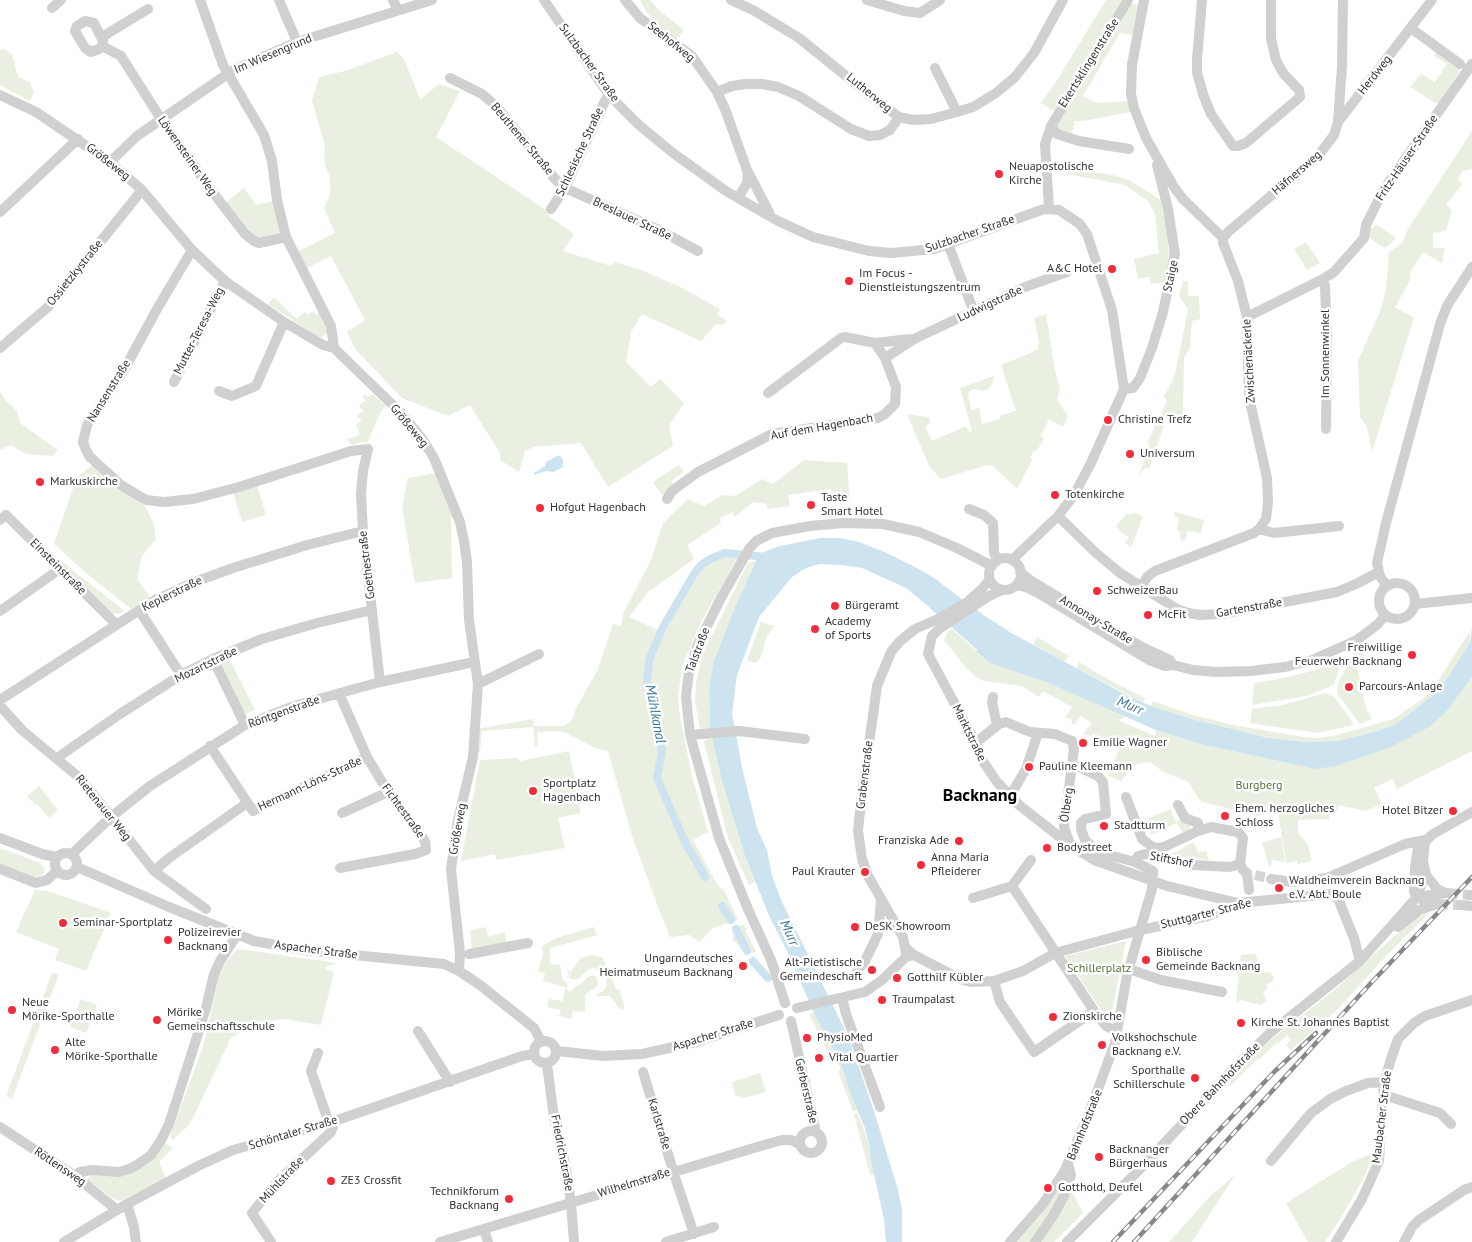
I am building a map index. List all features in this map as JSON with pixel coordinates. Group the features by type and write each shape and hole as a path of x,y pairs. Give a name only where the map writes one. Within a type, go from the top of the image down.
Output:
{"street":[{"path":"52,8 61,0"},
{"path":"200,0 223,65 264,135 272,161 277,200 286,237 331,326 334,348"},
{"path":"279,0 297,42"},
{"path":"393,0 398,10"},
{"name":"Im Wiesengrund","path":"110,162 137,136 228,74 297,42 432,0"},
{"name":"Sulzbacher Straße","path":"544,0 610,95 640,125 673,153 716,185 769,216 813,237 869,251 891,254 930,250 1038,210 1049,208"},
{"name":"Seehofweg","path":"625,0 640,18 692,56 717,92 726,109 748,170 770,212 769,216"},
{"name":"Lutherweg","path":"730,0 753,10 799,38 899,117 913,120 931,119 973,107 1015,77 1034,52 1063,0"},
{"path":"868,0 904,11 920,13 940,0"},
{"name":"Ekertsklingenstraße","path":"1049,208 1046,144 1051,126 1128,0"},
{"name":"Zwischenäckerle","path":"1144,0 1132,64 1131,94 1139,123 1153,150 1183,199 1223,238 1223,243 1238,281 1247,317 1249,397 1267,478 1268,502 1266,520 1260,529"},
{"path":"1202,0 1197,73 1211,114 1233,146 1238,146 1246,143 1300,97 1299,90 1276,60 1270,33 1271,0"},
{"name":"Häfnersweg","path":"1223,238 1318,156 1334,135 1338,122 1342,66 1343,0"},
{"name":"Herdweg","path":"1338,122 1412,29 1432,0"},
{"name":"Löwensteiner Weg","path":"148,9 102,41 121,56 161,119 211,190 245,234 254,242 259,243 286,237"},
{"path":"1412,29 1460,64"},
{"name":"Fritz-Häuser-Straße","path":"1247,317 1323,280 1334,272 1364,238 1366,226 1384,189 1472,64"},
{"path":"935,68 957,112"},
{"name":"Beuthener Straße","path":"450,78 482,94 496,106 555,179 565,188"},
{"path":"717,92 744,84 762,84 778,87 799,96 851,130 869,136 880,135 890,130 899,117"},
{"name":"Größeweg","path":"0,95 36,112 110,162 142,190 192,250 225,281 284,322 323,345 334,348 402,414 423,440 434,458 460,522 464,541 468,562 468,604 478,684 472,757 458,820 451,869 460,952 459,970"},
{"name":"Schlesische Straße","path":"552,209 565,188 604,103 610,95"},
{"path":"1051,126 1057,134 1079,141 1129,149"},
{"path":"0,212 78,139"},
{"name":"Staige","path":"1124,389 1133,388 1140,378 1152,348 1165,303 1175,254 1168,210 1153,150"},
{"path":"738,198 747,184 748,170"},
{"name":"Breslauer Straße","path":"565,188 657,229 698,252"},
{"name":"Ossietzkystraße","path":"0,348 48,307 142,190"},
{"path":"1012,560 1058,516 1074,495 1090,466 1124,389 1112,310 1087,234 1080,224 1066,213 1049,208"},
{"path":"948,244 974,312"},
{"name":"Nansenstraße","path":"192,250 124,370 88,425 84,442 90,457 121,485 146,500 164,502 193,499 351,451 368,449"},
{"path":"1386,585 1378,572 1377,562 1440,324 1448,306 1472,267"},
{"name":"Ludwigstraße","path":"885,358 914,339 1026,287 1067,272"},
{"name":"Im Sonnenwinkel","path":"1323,280 1325,286 1327,338 1326,429"},
{"name":"Mutter-Teresa-Weg","path":"174,382 225,281"},
{"path":"219,391 232,396 256,386 284,322"},
{"name":"Ludwigstraße","path":"768,392 841,338 845,337 875,343 914,339"},
{"name":"Auf dem Hagenbach","path":"667,500 672,491 698,472 772,434 878,418 885,414 895,404 897,392 885,358 875,343"},
{"name":"Goethestraße","path":"368,449 361,485 363,531 380,682"},
{"path":"969,510 984,515 993,523 994,563 989,574 994,586 1002,590"},
{"name":"Einsteinstraße","path":"0,520 6,515 116,624"},
{"name":"Gartenstraße","path":"1058,516 1096,553 1120,573 1183,612 1200,615 1222,614 1337,592 1378,572"},
{"name":"Talstraße","path":"786,1003 771,960 719,838 690,735 686,696 689,672 697,646 749,548 762,537 784,530 826,524 874,523 919,532 994,563"},
{"path":"1141,587 1147,577 1155,571 1260,529 1274,533 1339,526"},
{"name":"Keplerstraße","path":"0,700 155,600 192,583 233,568 307,545 363,531"},
{"path":"969,606 1002,590 1013,588 1020,580 1018,566 1012,560 1006,558 994,563"},
{"path":"0,611 60,569"},
{"name":"Annonay-Straße","path":"1020,572 1092,618 1144,648 1170,660 1173,665"},
{"path":"969,606 990,579"},
{"path":"1394,582 1406,585 1414,593 1415,604 1411,613 1401,619 1395,619 1381,611 1378,600 1381,591 1386,585 1394,582"},
{"name":"Annonay-Straße","path":"1017,585 1038,593 1149,660 1165,666 1173,665 1194,670 1216,672 1250,672 1295,665 1328,654 1357,640 1378,624 1385,615"},
{"path":"1415,604 1471,598"},
{"name":"Grabenstraße","path":"909,954 903,937 872,884 862,859 858,830 877,686 890,652 900,641 915,629 940,622 969,606"},
{"path":"140,610 181,675"},
{"name":"Mozartstraße","path":"57,758 120,714 181,675 213,659 262,640 317,623 372,610"},
{"name":"Marktstraße","path":"940,622 932,636 928,648 928,657 971,734 980,757 988,770 1010,796 1070,845 1094,860 1167,886 1238,903"},
{"path":"478,684 539,654"},
{"path":"213,659 245,725"},
{"name":"Röntgenstraße","path":"72,854 111,817 150,786 245,725 297,705 339,693 380,682 474,662"},
{"name":"Fichtestraße","path":"339,693 367,757 388,792 425,841 426,850 415,854 340,868"},
{"path":"974,744 997,725 992,702 993,697"},
{"name":"Rietenauer Weg","path":"0,706 22,731 81,779 154,871 206,909"},
{"name":"Ölberg","path":"997,725 1006,722 1024,730 1057,734 1074,743 1064,827 1070,845"},
{"path":"690,735 737,732 805,738"},
{"path":"1010,796 1026,770 1038,733"},
{"path":"210,746 250,807"},
{"name":"Hermann-Löns-Straße","path":"154,871 169,858 250,807 367,757"},
{"path":"1072,769 1098,776 1103,782 1106,814 1085,819 1081,822 1080,829 1085,840 1098,852 1135,862"},
{"path":"342,813 388,792"},
{"name":"Stiftshof","path":"1126,797 1142,839 1154,848 1164,847 1211,827 1238,832 1243,838 1240,864 1230,867 1184,864 1140,855 1135,862 1153,871 1152,880"},
{"path":"1182,809 1184,818 1198,823 1198,831"},
{"path":"1417,897 1414,892 1413,882 1418,848 1425,840 1472,812"},
{"path":"0,838 42,854 56,857 65,852 72,854 77,860 78,867 70,874 61,874 57,871 54,863 56,857"},
{"path":"1417,897 1424,868 1425,840"},
{"path":"1271,880 1292,882 1335,876 1405,844 1425,840"},
{"path":"973,898 1012,886 1031,860"},
{"path":"1240,864 1243,870 1251,874 1249,890"},
{"name":"Aspacher Straße","path":"78,867 254,941 288,948 444,964 459,970 480,985 534,1028 541,1041"},
{"path":"1417,897 1447,893 1437,889 1429,880 1424,868"},
{"path":"0,869 36,883 47,880 57,871"},
{"path":"1335,876 1335,885 1331,894 1336,896 1339,901 1354,938 1360,961"},
{"path":"1140,930 1152,889 1152,880"},
{"path":"1012,886 1094,1011 1106,1026 1116,1031"},
{"name":"Stuttgarter Straße","path":"909,954 960,979 971,982 994,981 1018,973 1055,953 1140,930 1208,916 1238,903 1331,894"},
{"name":"Obere Bahnhofstraße","path":"1067,1242 1270,1032 1360,961 1417,897 1426,903 1438,904 1419,910 1381,938"},
{"path":"857,971 865,962 878,934 882,901"},
{"name":"Bahnhofstraße","path":"1035,1242 1064,1196 1071,1174 1068,1165 1107,1069 1115,1043 1129,969 1140,930"},
{"path":"75,1176 80,1172 92,1170 119,1172 128,1169 151,1155 169,1124 206,1008 214,974 237,935"},
{"path":"1354,938 1361,940 1381,938"},
{"path":"470,954 528,943"},
{"path":"796,1008 865,992 874,987 909,954"},
{"path":"1129,969 1161,980 1222,992"},
{"path":"994,981 1000,1002 1034,1052 1094,1011"},
{"path":"842,998 880,1107"},
{"name":"Maubacher Straße","path":"1336,1242 1362,1199 1379,1161 1384,1082 1393,1050 1405,1031 1425,1016 1472,1000"},
{"path":"786,1003 791,1003 796,1008 796,1015 791,1021 785,1021 779,1015 780,1008 786,1003"},
{"name":"Aspacher Straße","path":"557,1051 604,1056 642,1054 696,1042 779,1015"},
{"name":"Gerberstraße","path":"791,1021 816,1132 822,1141 818,1151 811,1154 803,1151 800,1138 805,1133 816,1132"},
{"path":"418,1031 450,1082"},
{"path":"541,1041 551,1042 557,1051 554,1060 547,1064 539,1062 534,1054 536,1046 541,1041"},
{"path":"318,1053 311,1071 331,1122"},
{"name":"Schöntaler Straße","path":"64,1242 127,1204 198,1166 233,1150 331,1122 534,1054"},
{"name":"Friedrichstraße","path":"547,1064 554,1118 566,1168 574,1242"},
{"name":"Karlstraße","path":"643,1072 694,1234"},
{"path":"1271,1161 1317,1108 1346,1091 1368,1083 1384,1082"},
{"path":"1384,1095 1440,1113 1451,1124"},
{"name":"Mühlstraße","path":"272,1242 252,1213 276,1183 331,1132 333,1127 331,1122"},
{"name":"Rötlensweg","path":"2,1132 75,1176 117,1210"},
{"name":"Wilhelmstraße","path":"440,1242 782,1140 791,1140 800,1144"},
{"path":"1010,1242 1043,1204 1068,1165"},
{"path":"1404,1242 1418,1220 1464,1190 1472,1188"},
{"path":"127,1204 134,1227 136,1242"},
{"path":"666,1242 714,1227"},
{"path":"484,1229 488,1242"}],"green space":[{"path":"640,0 650,0 659,10 684,30 679,37 675,37 661,27 647,13"},
{"path":"1106,0 1122,0 1054,111 1041,103"},
{"path":"1131,3 1138,5 1133,35 1120,33 1083,96 1097,103 1128,101 1131,112 1075,121 1072,134 1064,133 1056,127"},
{"path":"2,48 12,54 18,77 30,82 34,92 30,101 0,85 0,51"},
{"path":"397,52 404,59 420,99 439,84 460,91 436,137 546,210 550,217 574,234 563,251 611,266 615,262 644,271 682,288 720,309 717,314 727,321 723,325 716,324 701,341 642,314 631,332 626,362 651,387 660,379 684,403 669,426 673,446 608,487 581,443 534,447 525,451 519,472 500,460 500,453 470,405 448,416 402,398 356,350 347,332 365,320 331,256 307,268 299,251 335,233 324,208 331,192 329,175 325,165 325,146 312,101 319,78 345,71"},
{"path":"1440,52 1456,63 1460,70 1439,103 1435,103 1410,87 1421,74 1435,82 1447,64 1434,56 1435,53"},
{"path":"1472,131 1472,169 1463,171 1457,179 1462,184 1446,205 1452,210 1446,231 1433,233 1433,248 1445,248 1442,263 1423,252 1410,272 1411,279 1395,307 1414,318 1372,452 1367,427 1360,417 1358,361 1381,309 1386,289 1389,252 1402,243 1408,229"},
{"path":"1072,169 1113,175 1131,181 1158,198 1161,202 1168,235 1168,250 1171,250 1165,282 1150,284 1150,277 1138,278 1134,259 1159,253 1155,214 1148,201 1125,185 1067,174"},
{"path":"244,188 256,205 274,201 280,229 277,235 256,238 248,232 225,203"},
{"path":"1376,224 1396,238 1384,248 1368,237 1368,227 1373,228"},
{"path":"1306,242 1320,263 1307,270 1294,249"},
{"path":"1183,281 1188,282 1188,296 1199,296 1200,319 1192,321 1190,348 1184,358 1183,415 1166,419 1149,469 1145,468 1139,475 1150,446 1147,443 1167,401 1164,397 1174,377 1178,360 1188,309 1179,296"},
{"path":"274,297 297,319 304,312 308,315 312,311 316,315 320,311 327,324 328,332 326,335 317,336 268,304"},
{"path":"1046,314 1055,371 1060,389 1057,400 1068,416 1063,427 1049,419 1041,436 1044,438 1038,449 1033,452 1030,458 1032,460 1017,489 993,466 987,465 941,479 929,466 907,414 929,417 931,423 925,426 932,441 966,426 969,432 972,431 960,388 994,376 992,385 987,390 973,389 968,393 971,410 979,408 982,424 1016,411 1001,365 1038,349 1039,342 1034,318"},
{"path":"0,392 6,401 17,411 20,423 58,450 53,456 26,454 10,445 0,450"},
{"path":"372,394 386,406 381,411 367,443 362,442 353,445 347,439 360,435 356,424 362,421 357,417 358,414 364,411 359,406 366,401 362,396 368,397"},
{"path":"804,460 847,463 850,502 834,503 831,489 788,495 790,506 768,509 766,504 753,502 735,517 733,512 720,518 721,523 687,545 694,559 648,592 629,617 664,633 699,570 724,556 739,555 701,622 682,667 678,697 680,717 692,776 708,832 693,840 717,884 725,892 738,920 713,928 700,942 689,935 670,937 632,836 608,751 597,749 559,731 537,732 538,745 535,746 533,727 482,731 480,752 474,753 477,729 533,719 534,726 564,726 570,722 598,669 613,624 621,626 623,614 651,560 663,523 688,499 704,506 723,495 736,496 762,479 773,484"},
{"path":"93,465 145,506 154,524 156,539 142,556 137,579 150,597 131,609 80,568 54,543 77,477"},
{"path":"679,465 684,472 671,481 674,486 662,495 653,482"},
{"path":"436,473 454,512 451,519 452,578 415,583 402,507 408,478"},
{"path":"257,485 266,515 242,522 233,493"},
{"path":"1133,512 1143,517 1131,547 1125,543 1129,537 1116,526 1127,513 1131,515"},
{"path":"1175,512 1204,520 1201,533 1187,531 1186,539 1181,541 1180,531 1177,530 1179,518 1174,516"},
{"path":"62,561 125,611 118,614 112,613 70,572"},
{"path":"755,561 713,664 709,688 711,730 703,730 700,729 695,702 696,683 702,655 748,563"},
{"path":"761,622 774,626 766,638 761,657 756,663 747,660"},
{"name":"Burgberg","path":"952,629 990,663 1046,682 1079,696 1126,717 1118,720 1155,736 1156,730 1200,744 1315,769 1435,721 1447,711 1472,677 1472,751 1397,789 1393,779 1374,788 1382,804 1366,811 1338,805 1338,811 1331,811 1329,819 1298,820 1298,833 1308,844 1312,861 1297,864 1297,861 1286,863 1278,812 1257,816 1203,802 1188,782 1162,771 1150,762 1137,764 1131,768 1121,781 1108,776 1121,745 1095,737 1092,734 1091,736 1083,734 1092,723 1081,716 1074,725 1071,722 1072,720 1065,717 1072,707 1043,691 1039,697 1022,686 984,681 976,677 967,669 944,640 948,631"},
{"path":"1470,631 1470,642 1436,693 1396,724 1374,732 1337,741 1306,742 1268,738 1231,730 1151,706 1153,701 1193,715 1233,725 1303,737 1320,738 1337,735 1393,719 1424,698 1436,684"},
{"path":"1037,637 1069,656 1065,662 1033,644"},
{"name":"Parcours-Anlage","path":"1363,648 1366,661 1356,663 1366,708 1372,719 1360,724 1337,693 1337,689 1353,653"},
{"path":"229,658 255,710 243,715 219,663"},
{"path":"1343,659 1334,684 1327,688 1306,696 1252,705 1254,683 1316,670"},
{"path":"1079,662 1145,698 1143,703 1076,668"},
{"path":"1325,693 1334,697 1354,725 1318,733 1250,723 1252,709 1283,705"},
{"path":"713,738 722,781 755,882 749,885 728,838 704,742 706,739"},
{"path":"569,751 581,813 558,818 565,848 496,860 495,854 461,861 480,760 517,758 521,761"},
{"path":"39,786 58,810 49,818 27,796"},
{"path":"1170,809 1176,822 1182,819 1190,823 1190,829 1183,834 1177,823 1151,835 1145,820"},
{"path":"1281,837 1285,862 1272,860 1271,866 1269,866 1262,843"},
{"path":"1193,842 1198,852 1206,851 1209,860 1171,855"},
{"path":"0,848 40,863 45,869 44,873 38,878 0,864"},
{"name":"Seminar-Sportplatz","path":"35,890 48,891 111,913 86,971 55,960 59,949 16,932"},
{"path":"1430,912 1383,959 1339,1008 1291,1050 1286,1045 1291,1040 1287,1035 1260,1059 1258,1058 1230,1086 1227,1085 1267,1043 1332,992 1416,917"},
{"path":"744,925 756,952 745,954 732,938 735,936 732,930"},
{"path":"483,927 486,929 489,937 505,932 507,944 472,951 470,931"},
{"path":"594,927 597,935 550,948 550,964 560,964 563,980 568,988 543,981 545,973 538,971 543,954 542,946 556,938"},
{"name":"Schillerplatz","path":"1126,941 1111,1016 1104,1015 1065,956"},
{"path":"238,949 337,963 325,969 334,972 321,1025 284,1019 254,1023 231,1038 190,1124 173,1140 170,1136 204,1044 220,970"},
{"path":"1256,954 1259,973 1270,972 1274,978 1273,981 1266,985 1267,988 1263,993 1267,1001 1260,1005 1241,1000 1236,1003 1241,955"},
{"path":"593,955 602,957 616,989 620,991 625,1010 619,1008 610,996 595,996 603,991 607,985 606,976 602,971 594,968 589,969 578,979 569,977 567,967 570,973 581,958"},
{"path":"52,973 59,974 12,1099 6,1096"},
{"path":"593,975 598,983 597,987 585,996 585,1012 573,1011 571,1019 559,1016 561,1010 547,1007 549,999 563,1001 565,988 570,992 586,978"},
{"path":"81,999 97,1005 86,1033 70,1027"},
{"path":"814,1013 842,1067 857,1110 853,1111 838,1071 840,1070 839,1063 836,1063 830,1052 828,1052 809,1014"},
{"path":"760,1073 766,1092 744,1098 735,1095 732,1082"},
{"path":"858,1113 870,1148 875,1174 870,1175 854,1114"},
{"path":"163,1142 173,1148 159,1162 166,1178 121,1201 113,1199 87,1179 94,1174 114,1175"},
{"path":"1372,1153 1366,1174 1325,1242 1308,1242 1286,1203 1352,1162"},
{"path":"1235,1175 1192,1242 1169,1242 1211,1195"},
{"path":"1064,1176 1083,1213 1054,1242 1017,1242 1046,1208"}],"water":[{"path":"560,456 563,460 563,467 553,472 546,471 534,475 534,473 545,466 546,462"},
{"name":"Murr","path":"820,538 840,538 859,542 915,567 934,578 982,614 1013,634 1128,696 1151,706 1195,720 1268,738 1306,742 1337,741 1374,732 1396,724 1436,693 1470,642 1472,627 1472,677 1447,711 1429,727 1391,747 1336,766 1315,769 1200,744 1156,730 1046,682 990,663 976,651 978,649 906,588 862,568 820,564 806,568 792,577 759,617 737,675 732,714 743,772 757,828 767,850 772,876 782,902 848,1036 874,1111 898,1190 902,1210 902,1242 886,1242 884,1219 865,1128 842,1067 814,1013 787,951 770,918 745,856 722,781 710,728 709,688 713,664 757,558 762,553 776,547"}],"waterway":[{"name":"Mühlkanal","path":"705,877 686,844 657,778 662,751 659,723 647,685 649,660 663,627 701,565 725,553 767,557"},
{"name":"Mühlkanal","path":"722,906 731,920"},
{"name":"Mühlkanal","path":"736,929 747,951"},
{"name":"Mühlkanal","path":"753,961 768,978"}],"tunnel":[{"path":"1255,875 1271,879"},
{"path":"1448,893 1470,895"},
{"path":"1438,904 1461,905"}],"railway":[{"path":"1134,1242 1370,984 1472,877"},
{"path":"1113,1242 1274,1072 1316,1033"}],"place":[{"name":"Neuapostolische Kirche","path":"999,174"},
{"name":"A&C Hotel","path":"1112,269"},
{"name":"Im Focus - Dienstleistungszentrum","path":"849,281"},
{"name":"Christine Trefz","path":"1108,420"},
{"name":"Universum","path":"1130,454"},
{"name":"Markuskirche","path":"40,482"},
{"name":"Totenkirche","path":"1055,495"},
{"name":"Taste Smart Hotel","path":"811,505"},
{"name":"Hofgut Hagenbach","path":"540,508"},
{"name":"SchweizerBau","path":"1097,591"},
{"name":"Bürgeramt","path":"835,606"},
{"name":"McFit","path":"1148,615"},
{"name":"Academy of Sports","path":"815,629"},
{"name":"Freiwillige Feuerwehr Backnang","path":"1412,655"},
{"name":"Parcours-Anlage","path":"1349,687"},
{"name":"Emilie Wagner","path":"1083,743"},
{"name":"Pauline Kleemann","path":"1029,767"},
{"name":"Sportplatz Hagenbach","path":"533,791"},
{"name":"Hotel Bitzer","path":"1453,811"},
{"name":"Ehem. herzogliches Schloss","path":"1225,816"},
{"name":"Stadtturm","path":"1104,826"},
{"name":"Franziska Ade","path":"959,841"},
{"name":"Bodystreet","path":"1047,848"},
{"name":"Anna Maria Pfleiderer","path":"921,865"},
{"name":"Paul Krauter","path":"865,872"},
{"name":"Waldheimverein Backnang e.V. Abt. Boule","path":"1279,888"},
{"name":"Seminar-Sportplatz","path":"63,923"},
{"name":"DeSK Showroom","path":"855,927"},
{"name":"Polizeirevier Backnang","path":"168,940"},
{"name":"Biblische Gemeinde Backnang","path":"1146,960"},
{"name":"Ungarndeutsches Heimatmuseum Backnang","path":"743,966"},
{"name":"Alt-Pietistische Gemeindeschaft","path":"872,970"},
{"name":"Gotthilf Kübler","path":"897,978"},
{"name":"Traumpalast","path":"882,1000"},
{"name":"Neue Mörike-Sporthalle","path":"12,1010"},
{"name":"Zionskirche","path":"1053,1017"},
{"name":"Mörike Gemeinschaftsschule","path":"157,1020"},
{"name":"Kirche St. Johannes Baptist","path":"1241,1023"},
{"name":"PhysioMed","path":"807,1038"},
{"name":"Volkshochschule Backnang e.V.","path":"1102,1045"},
{"name":"Alte Mörike-Sporthalle","path":"55,1050"},
{"name":"Vital Quartier","path":"819,1058"},
{"name":"Sporthalle Schillerschule","path":"1195,1078"},
{"name":"Backnanger Bürgerhaus","path":"1099,1157"},
{"name":"ZE3 Crossfit","path":"331,1181"},
{"name":"Gotthold, Deufel","path":"1048,1188"},
{"name":"Technikforum Backnang","path":"509,1199"}],"district":[{"name":"Backnang","path":"980,796"}]}
